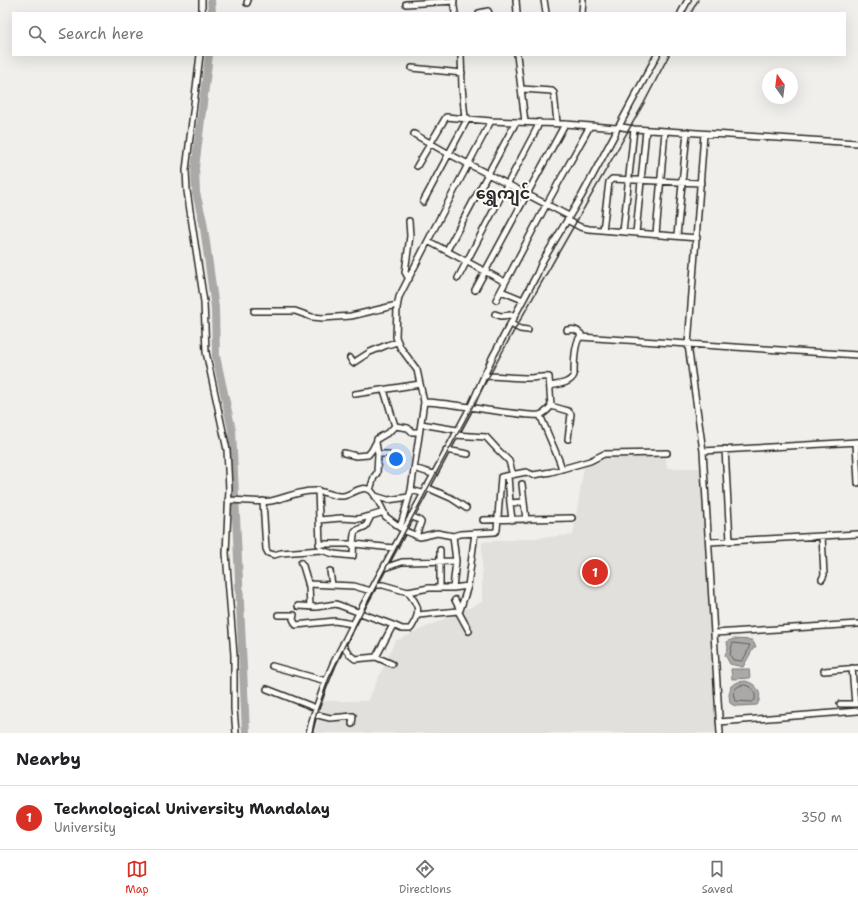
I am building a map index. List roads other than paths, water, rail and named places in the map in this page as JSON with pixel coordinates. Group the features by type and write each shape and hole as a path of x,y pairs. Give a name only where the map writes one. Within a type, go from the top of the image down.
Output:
{"street":[{"path":"202,0 202,12"},
{"path":"516,0 517,12"},
{"path":"544,0 546,12"},
{"path":"582,0 582,12"},
{"path":"682,12 688,0"},
{"path":"406,4 454,1 455,12"},
{"path":"200,56 186,170 187,191 204,302 206,352 227,450 230,500 226,553 234,655 234,709 236,733"},
{"path":"423,202 467,118 461,56"},
{"path":"517,56 525,122"},
{"path":"402,529 411,516 422,493 470,408 484,376 542,262 588,183 656,56"},
{"path":"412,68 462,73"},
{"path":"522,89 552,91 554,93 557,123"},
{"path":"417,166 446,117 858,143"},
{"path":"309,733 326,681 353,624 394,548 402,529 411,490 424,402 417,370 397,342 396,324 399,297 491,121"},
{"path":"447,250 516,122"},
{"path":"458,278 539,122"},
{"path":"475,290 565,124"},
{"path":"496,300 590,126"},
{"path":"623,232 634,129"},
{"path":"636,233 646,130"},
{"path":"656,234 665,131"},
{"path":"677,236 687,132"},
{"path":"414,134 449,154 569,216"},
{"path":"704,134 688,344 703,451 720,733"},
{"path":"603,230 609,182 611,179 701,183"},
{"path":"569,216 569,221 580,227 697,238"},
{"path":"409,221 410,236 405,272 409,279"},
{"path":"428,241 505,282"},
{"path":"501,290 523,300"},
{"path":"254,311 295,311 312,317 323,318 351,316 397,305"},
{"path":"495,314 501,316 511,315 514,318"},
{"path":"511,324 520,329 528,330"},
{"path":"550,386 572,380 574,375 577,344 581,334 577,330 567,330"},
{"path":"580,337 858,355"},
{"path":"350,358 353,363 370,352 397,342"},
{"path":"424,402 439,402 515,414 540,415 551,406 549,377 542,376 537,378 529,378 484,376"},
{"path":"355,394 420,384"},
{"path":"384,390 395,426"},
{"path":"551,406 568,411 571,414 568,439"},
{"path":"540,415 560,460 562,469"},
{"path":"421,424 486,437 509,461 511,475 510,503 512,520"},
{"path":"395,426 408,428 412,432 419,432"},
{"path":"344,453 356,456 368,455 377,439 389,432 395,426"},
{"path":"703,451 857,442 858,483"},
{"path":"370,490 374,477 377,473 378,454 376,443"},
{"path":"725,449 730,541"},
{"path":"446,450 468,454"},
{"path":"230,500 271,501 303,491 318,490 338,496 345,496 365,488 370,490 375,496 385,516 402,529 416,536 423,537 437,533 453,536 496,531 500,477 526,472 537,474 562,469 590,461 604,454 667,453"},
{"path":"378,454 387,454"},
{"path":"414,468 433,474"},
{"path":"522,484 526,520"},
{"path":"426,487 451,498 466,508"},
{"path":"318,490 319,544 321,550"},
{"path":"411,490 422,493"},
{"path":"375,496 388,500 409,497"},
{"path":"263,501 266,549 274,555 281,553 321,550 334,554 353,556 353,536 355,531 366,526 371,516"},
{"path":"510,503 523,502"},
{"path":"319,520 341,518 364,519 384,512"},
{"path":"411,516 421,522 416,536"},
{"path":"483,520 572,518"},
{"path":"459,611 468,586 475,533"},
{"path":"709,542 858,534"},
{"path":"453,536 456,561 454,588"},
{"path":"822,536 824,575 822,579"},
{"path":"319,544 354,544 394,548"},
{"path":"440,550 440,587"},
{"path":"384,568 402,562 456,561"},
{"path":"301,563 308,584 310,607"},
{"path":"330,571 332,585"},
{"path":"308,584 354,586 371,591"},
{"path":"375,585 383,585 408,592 440,587 454,588 468,586"},
{"path":"298,606 310,607 336,604 393,625 402,630 410,629 418,612 416,605 408,592"},
{"path":"455,600 469,631"},
{"path":"418,614 459,611"},
{"path":"278,615 294,615 293,619 296,625 335,621 353,624"},
{"path":"715,633 858,624"},
{"path":"376,657 393,625"},
{"path":"343,644 344,648 355,659 376,657 392,664"},
{"path":"272,666 326,681"},
{"path":"840,704 857,704 852,668"},
{"path":"824,670 858,668"},
{"path":"266,689 316,708"},
{"path":"719,722 858,712"},
{"path":"314,714 330,718 353,716 352,724"}],"water":[{"path":"733,639 752,640 756,647 754,647 743,667 730,664 725,655 728,648 727,642"},
{"path":"731,669 749,669 750,678 732,679"},
{"path":"745,681 752,684 758,690 760,697 759,701 757,705 735,706 730,703 729,695 731,686 738,682"}],"waterway":[{"path":"211,0 212,12"},
{"path":"209,56 195,168 196,193 203,221 215,308 216,356 232,430 246,733"}],"railway":[{"path":"692,12 698,0"},
{"path":"312,733 316,714 329,678 344,647 428,488 510,338 644,103 668,56"}],"place":[{"name":"Technological University Mandalay","path":"595,572"}],"district":[{"name":"ရွှေကျင်","path":"503,193"}]}
